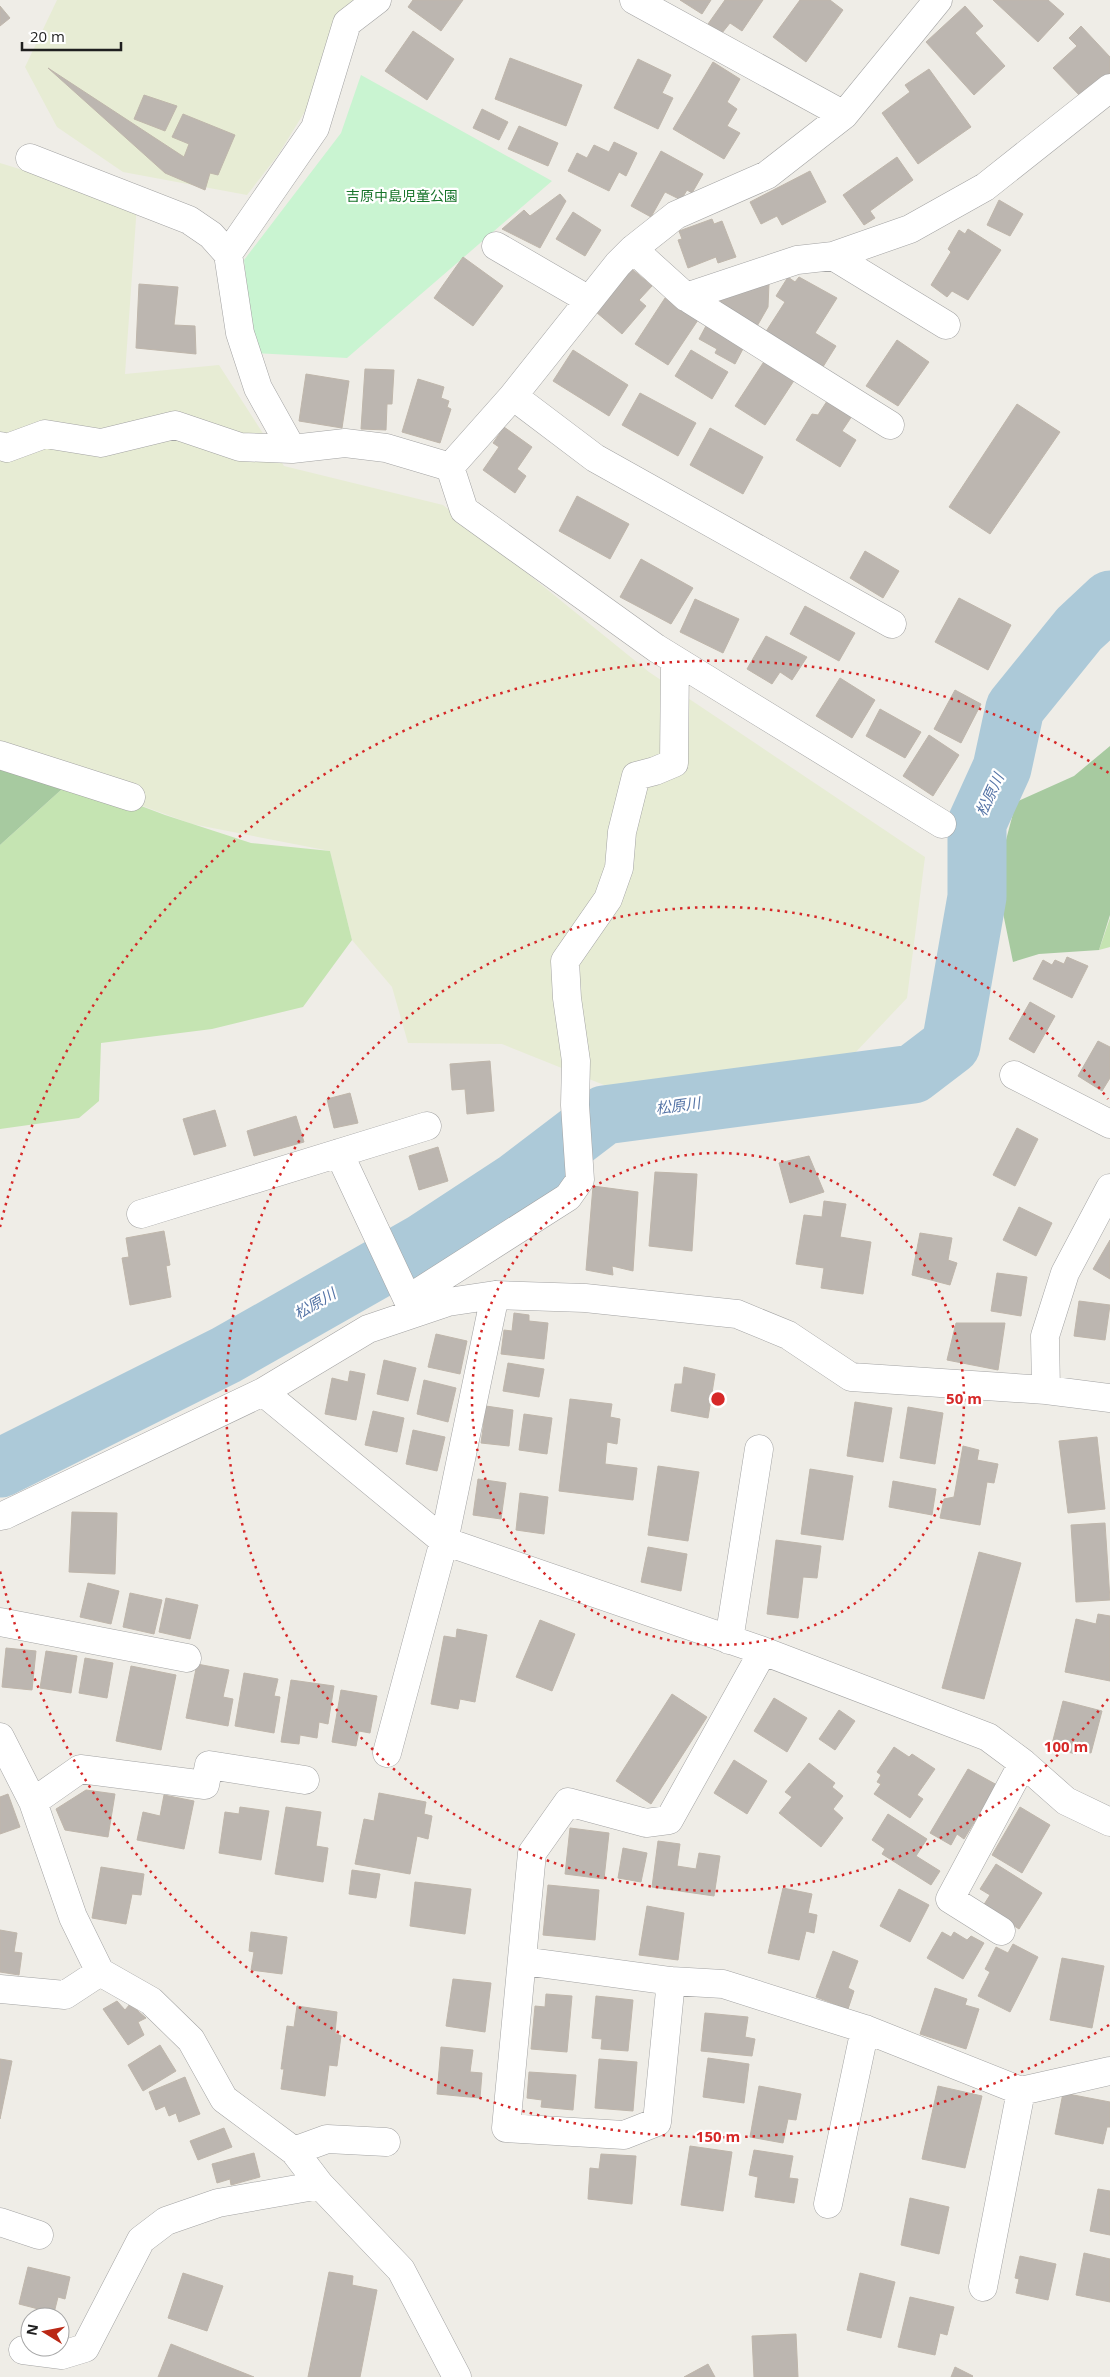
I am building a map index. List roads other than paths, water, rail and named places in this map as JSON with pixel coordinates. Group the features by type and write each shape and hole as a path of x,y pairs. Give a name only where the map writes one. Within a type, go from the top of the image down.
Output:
{"street":[{"path":"228,254 315,128 347,23 376,0"},
{"path":"634,0 844,115"},
{"path":"450,467 513,396 589,300 633,249 676,215 767,175 844,115 938,0"},
{"path":"686,298 797,260 833,256 910,229 985,187 1110,88"},
{"path":"30,158 189,220 211,234 228,254 240,333 258,388 292,449"},
{"path":"496,246 589,300"},
{"path":"633,249 686,298 890,425"},
{"path":"833,256 946,325"},
{"path":"513,396 595,458 892,624"},
{"path":"0,446 7,448 45,434 101,443 175,425 240,447 292,449 345,443 386,448 450,467"},
{"path":"450,467 464,510 675,660 942,824"},
{"path":"0,1516 5,1516 263,1392 368,1329 408,1300 568,1197 580,1180 580,1170 575,1105 576,1061 567,998 565,962 608,898 619,868 622,832 636,776 674,763 675,660"},
{"path":"0,754 131,797"},
{"path":"1014,1075 1110,1124"},
{"path":"141,1214 427,1126"},
{"path":"339,1153 408,1300"},
{"path":"1046,1390 1045,1336 1065,1273 1110,1188"},
{"path":"408,1300 448,1302 496,1295 585,1298 737,1314 788,1335 851,1377 1046,1390 1110,1398"},
{"path":"387,1753 444,1541 496,1295"},
{"path":"263,1392 444,1541 763,1651 988,1737 1023,1763 1066,1801 1110,1822"},
{"path":"729,1640 759,1449"},
{"path":"0,1622 187,1658"},
{"path":"671,1982 657,2122 624,2135 506,2128 532,1853 568,1802 646,1823 669,1820 763,1651"},
{"path":"0,1737 33,1802 73,1917 100,1972 151,2001 190,2040 224,2099 294,2151 320,2185 401,2270 457,2377"},
{"path":"1001,1931 950,1899 1023,1763"},
{"path":"33,1802 80,1769 205,1785 209,1765 305,1780"},
{"path":"523,1961 671,1982 723,1984 865,2029 1021,2090 1110,2071"},
{"path":"0,1989 66,1995 100,1972"},
{"path":"828,2204 865,2029"},
{"path":"983,2287 1021,2090"},
{"path":"294,2151 327,2139 386,2142"},
{"path":"70,2353 85,2348 141,2240 166,2222 218,2203 320,2185"},
{"path":"0,2222 39,2236"}],"waterway":[{"name":"松原川","path":"0,1468 226,1355 423,1243 516,1182 604,1115 913,1074 951,1045 977,897 977,823 1002,768 1015,708 1079,629 1110,600"}],"park label":[{"name":"吉原中島児童公園","path":"402,196"}]}
